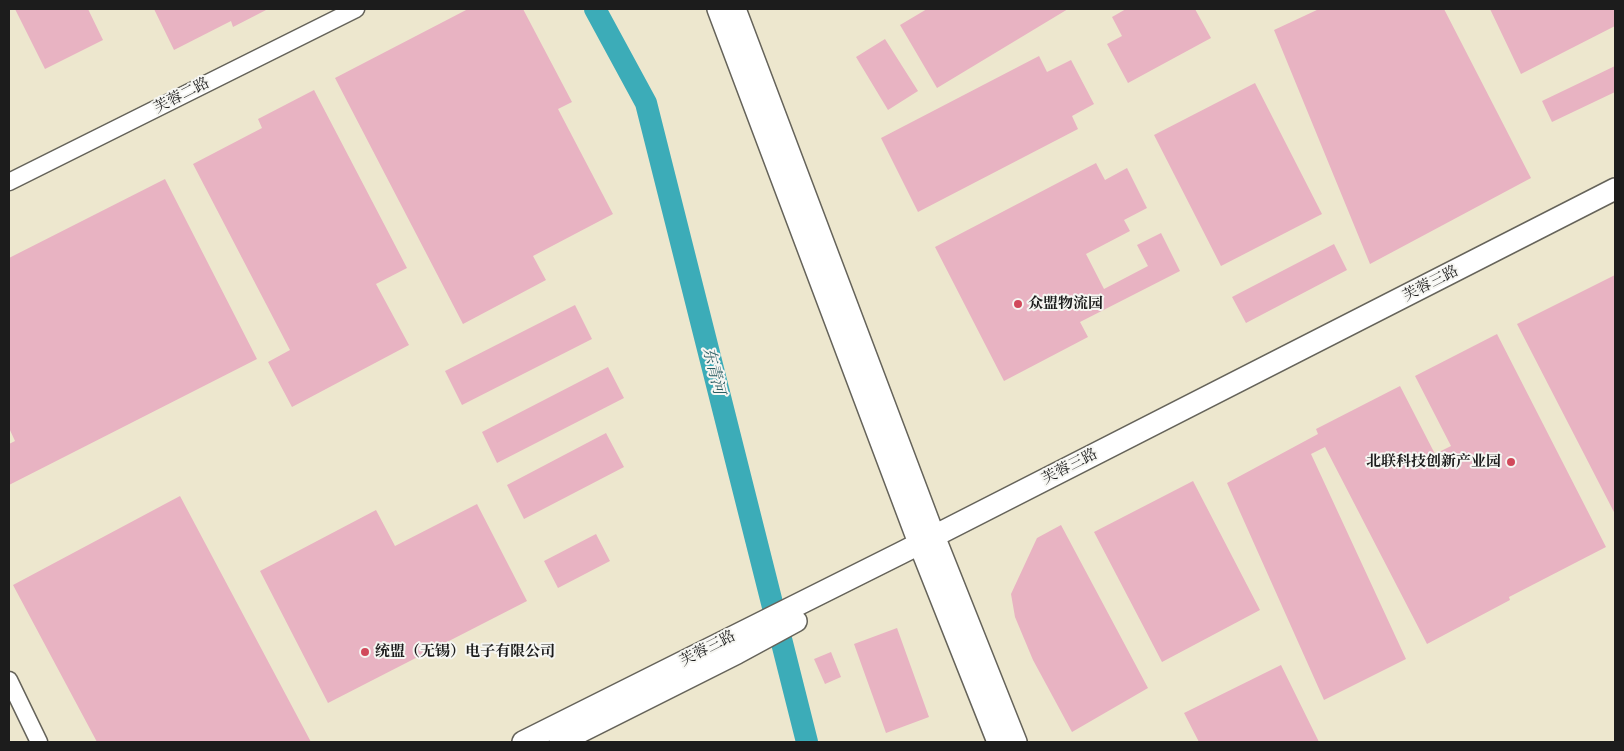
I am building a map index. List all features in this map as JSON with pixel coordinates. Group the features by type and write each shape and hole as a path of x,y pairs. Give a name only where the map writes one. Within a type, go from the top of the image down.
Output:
{"main road":[{"path":"718,9 930,545 1016,742"},
{"path":"735,9 930,545 998,742"},
{"name":"芙蓉三路","path":"930,545 1615,189"},
{"name":"芙蓉三路","path":"560,742 733,646 822,600 1615,203"},
{"name":"芙蓉三路","path":"523,742 733,646"}],"street":[{"name":"芙蓉二路","path":"9,182 356,9"},
{"path":"9,680 39,742"}],"building":[{"path":"15,9 88,9 103,40 45,69"},
{"path":"154,9 268,9 233,27 231,21 174,50"},
{"path":"468,9 523,9 572,102 558,109 613,214 533,256 546,280 463,324 335,78"},
{"path":"927,9 1068,9 937,88 900,25"},
{"path":"1126,9 1195,9 1211,38 1128,83 1107,44 1122,36 1112,17"},
{"path":"1319,9 1444,9 1531,178 1370,264 1274,30"},
{"path":"1490,9 1615,9 1615,26 1521,74"},
{"path":"885,39 918,91 888,110 856,57"},
{"path":"1039,56 1047,72 1071,60 1094,104 1072,116 1078,129 918,212 881,138"},
{"path":"1615,66 1615,92 1552,122 1542,101"},
{"path":"1255,83 1322,214 1221,266 1154,135"},
{"path":"314,90 407,268 376,284 409,345 292,407 268,362 290,350 193,164 262,128 258,119"},
{"name":"众盟物流园","path":"1096,163 1105,180 1127,168 1147,208 1124,220 1130,231 1086,254 1104,289 1148,266 1137,245 1161,233 1180,271 1080,322 1088,337 1004,381 935,247"},
{"path":"165,179 257,359 9,485 9,444 15,441 9,428 9,258"},
{"path":"1334,244 1347,270 1246,323 1232,297"},
{"path":"1615,275 1615,514 1517,324"},
{"path":"575,305 592,339 462,405 445,371"},
{"path":"1497,334 1606,547 1509,597 1510,600 1427,644 1325,447 1311,454 1406,659 1324,700 1227,483 1318,434 1316,429 1400,386 1435,454 1451,446 1415,376"},
{"path":"608,367 624,398 497,463 482,432"},
{"path":"606,433 624,467 524,519 507,485"},
{"path":"1193,481 1260,610 1162,662 1094,532"},
{"path":"180,496 311,742 97,742 13,585"},
{"name":"统盟（无锡）电子有限公司","path":"477,504 527,601 328,703 260,571 376,510 395,546"},
{"path":"1061,525 1148,688 1072,732 1033,660 1015,617 1011,594 1037,538"},
{"path":"596,534 610,561 558,588 544,561"},
{"path":"897,628 929,717 886,733 854,644"},
{"path":"831,652 841,677 825,684 814,659"},
{"path":"1281,665 1319,742 1199,742 1184,713"}],"waterway":[{"name":"东青河","path":"595,9 646,103 807,742"}],"place":[{"name":"众盟物流园","path":"1018,304"},
{"name":"北联科技创新产业园","path":"1511,462"},
{"name":"统盟（无锡）电子有限公司","path":"365,652"}]}
